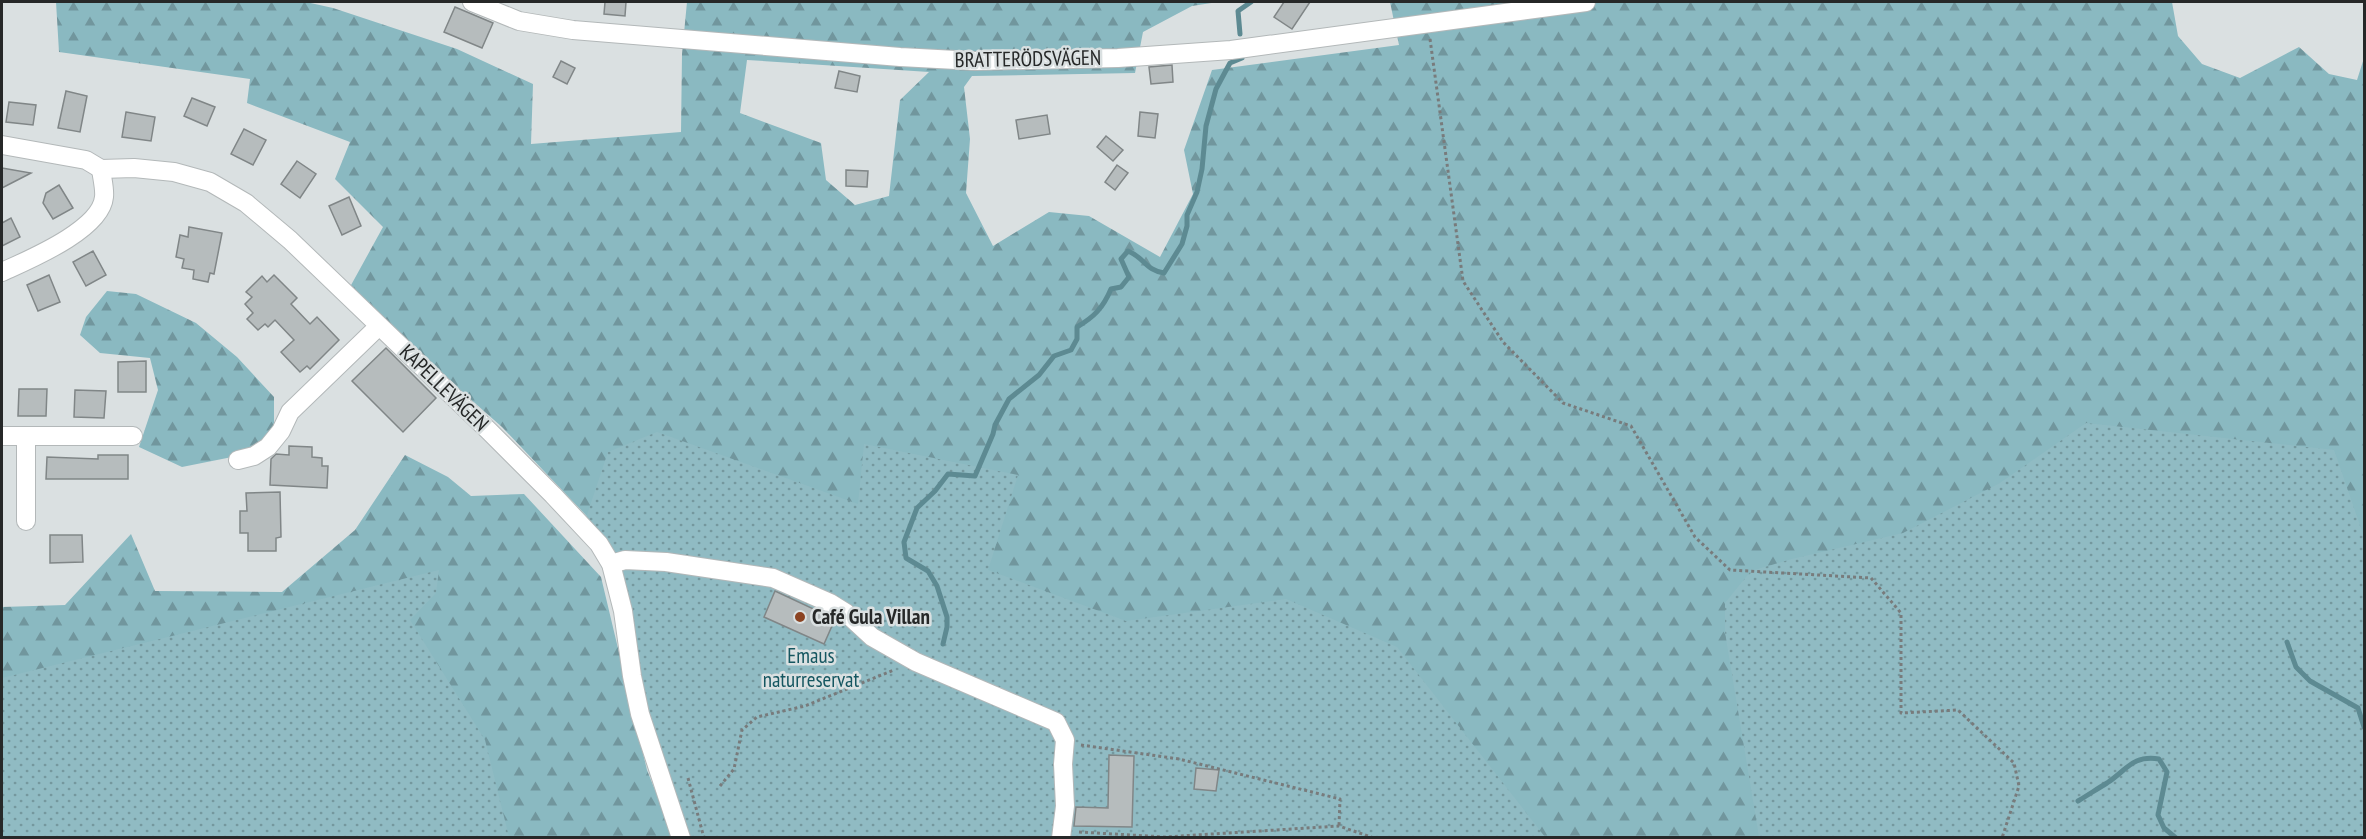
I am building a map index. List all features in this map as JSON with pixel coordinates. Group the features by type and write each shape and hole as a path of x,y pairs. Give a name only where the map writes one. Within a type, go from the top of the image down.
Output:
{"street":[{"name":"BRATTERÖDSVÄGEN","path":"472,2 519,21 573,30 975,61 1118,58 1231,50 1546,4 1586,2"},
{"name":"KAPELLEVÄGEN","path":"2,146 86,160 101,170 134,168 174,172 210,182 246,203 290,240 553,495 599,544 611,564 623,611 640,714 681,837"},
{"path":"2,272 56,247 94,219 104,199 101,170"},
{"path":"238,460 254,456 268,447 282,431 290,412 379,326"},
{"path":"2,436 133,436"},
{"path":"26,436 26,521"},
{"path":"611,564 625,560 666,562 773,578 830,603 846,613 873,637 915,662 1056,722 1065,741 1063,764 1065,806 1062,834"}],"path":[{"path":"1427,22 1462,281 1503,342 1563,403 1631,426 1695,537 1731,570 1871,578 1901,613 1901,713 1958,710 2014,764 2019,786 2002,837"},
{"path":"720,786 734,769 742,730 757,717 805,706 915,662"},
{"path":"1065,741 1092,748 1179,759 1340,799 1339,826"},
{"path":"688,778 704,837"},
{"path":"1062,834 1165,837 1339,826 1374,837"}],"green space":[{"path":"56,2 306,2 333,8 457,49 533,84 531,144 681,132 682,54 687,2 1218,2 1192,6 1143,32 1135,73 972,76 964,87 970,139 966,193 993,246 1049,212 1089,216 1160,257 1193,194 1184,150 1212,70 1399,45 1390,2 2172,2 2178,36 2202,64 2240,78 2299,47 2329,74 2357,80 2364,58 2364,837 1387,837 620,551 502,427 350,287 383,227 335,179 350,142 247,103 250,79 59,52","holes":["747,60 929,72 900,100 889,196 855,205 826,180 821,143 740,113"]},
{"path":"107,291 136,294 196,323 237,357 274,397 274,428 252,453 182,467 139,447 158,390 150,358 100,353 80,335 86,317"},
{"path":"2086,423 2334,450 2364,537 2364,837 1759,837 1725,632 1725,603 1751,571 1903,533 2000,483"},
{"name":"Emaus naturreservat","path":"657,432 858,504 864,444 1018,475 988,570 1126,621 1286,599 1397,647 1545,837 688,837 676,795 642,703 633,644 585,521 608,452"},
{"path":"405,455 448,477 471,496 524,494 601,577 647,770 671,837 2,837 2,607 65,605 131,534 155,591 282,592 355,530"},
{"path":"439,570 436,593 410,620 485,740 509,837 2,837 2,678"}],"building":[{"path":"605,2 626,2 625,16 604,14"},
{"path":"1284,2 1310,2 1292,29 1274,17"},
{"path":"455,7 493,23 482,48 444,32"},
{"path":"561,61 575,68 567,84 553,77"},
{"path":"1172,65 1173,82 1151,84 1149,67"},
{"path":"839,71 860,76 857,92 835,88"},
{"path":"66,91 87,96 80,132 58,128"},
{"path":"192,98 215,107 207,126 184,116"},
{"path":"9,102 36,105 33,125 6,122"},
{"path":"126,112 155,117 151,141 122,137"},
{"path":"1140,112 1158,114 1155,138 1138,136"},
{"path":"1047,115 1050,134 1019,139 1016,120"},
{"path":"244,129 266,140 253,165 231,154"},
{"path":"1106,136 1123,150 1113,161 1097,147"},
{"path":"297,161 316,174 300,198 281,184"},
{"path":"1117,165 1128,173 1115,190 1105,182"},
{"path":"2,168 31,173 2,188"},
{"path":"846,170 868,171 867,187 846,186"},
{"path":"59,185 73,208 53,219 43,203 46,193"},
{"path":"349,197 361,226 342,235 329,206"},
{"path":"11,218 20,237 2,246 2,223"},
{"path":"189,227 222,233 214,274 210,273 208,282 193,279 194,270 182,268 184,259 176,257 180,235 188,237"},
{"path":"93,251 106,275 86,286 73,262"},
{"path":"49,275 60,302 38,311 27,285"},
{"path":"274,275 297,298 291,304 310,324 317,317 339,340 310,369 307,366 300,372 281,352 294,340 275,320 268,327 265,324 258,330 247,319 253,313 245,304 252,297 246,292 262,276 267,282"},
{"path":"386,348 436,398 403,432 352,381"},
{"path":"146,361 146,392 118,392 118,362"},
{"path":"19,389 47,389 46,416 18,416"},
{"path":"75,390 106,391 104,418 74,417"},
{"path":"289,446 312,447 312,457 322,458 322,466 328,466 327,488 270,485 271,459 276,454 289,455"},
{"path":"98,455 128,455 128,479 46,479 47,457 98,459"},
{"path":"280,492 281,537 276,538 276,551 248,551 248,533 240,533 240,511 247,511 246,493"},
{"path":"50,535 82,535 83,562 50,563"},
{"path":"775,591 835,619 824,644 764,617"},
{"path":"1109,755 1134,756 1132,827 1074,826 1076,807 1108,808"},
{"path":"1196,768 1219,770 1216,791 1194,789"}],"waterway":[{"path":"1240,34 1238,11 1251,2"},
{"path":"943,644 947,617 937,586 928,571 906,558 904,542 917,508 935,491 948,474 975,476 995,425 1009,399 1039,375 1054,356 1071,350 1077,339 1077,327 1097,311 1105,302 1111,289 1121,287 1129,277 1121,259 1128,251 1149,267 1164,273 1182,244 1187,226 1187,215 1197,192 1202,169 1206,126 1216,89 1230,63 1242,58"},
{"path":"2287,642 2296,667 2310,681 2358,708 2364,727"},
{"path":"2078,801 2136,761 2159,759 2167,772 2158,815 2164,828 2176,838"}],"place":[{"name":"Café Gula Villan","path":"800,617"}]}
